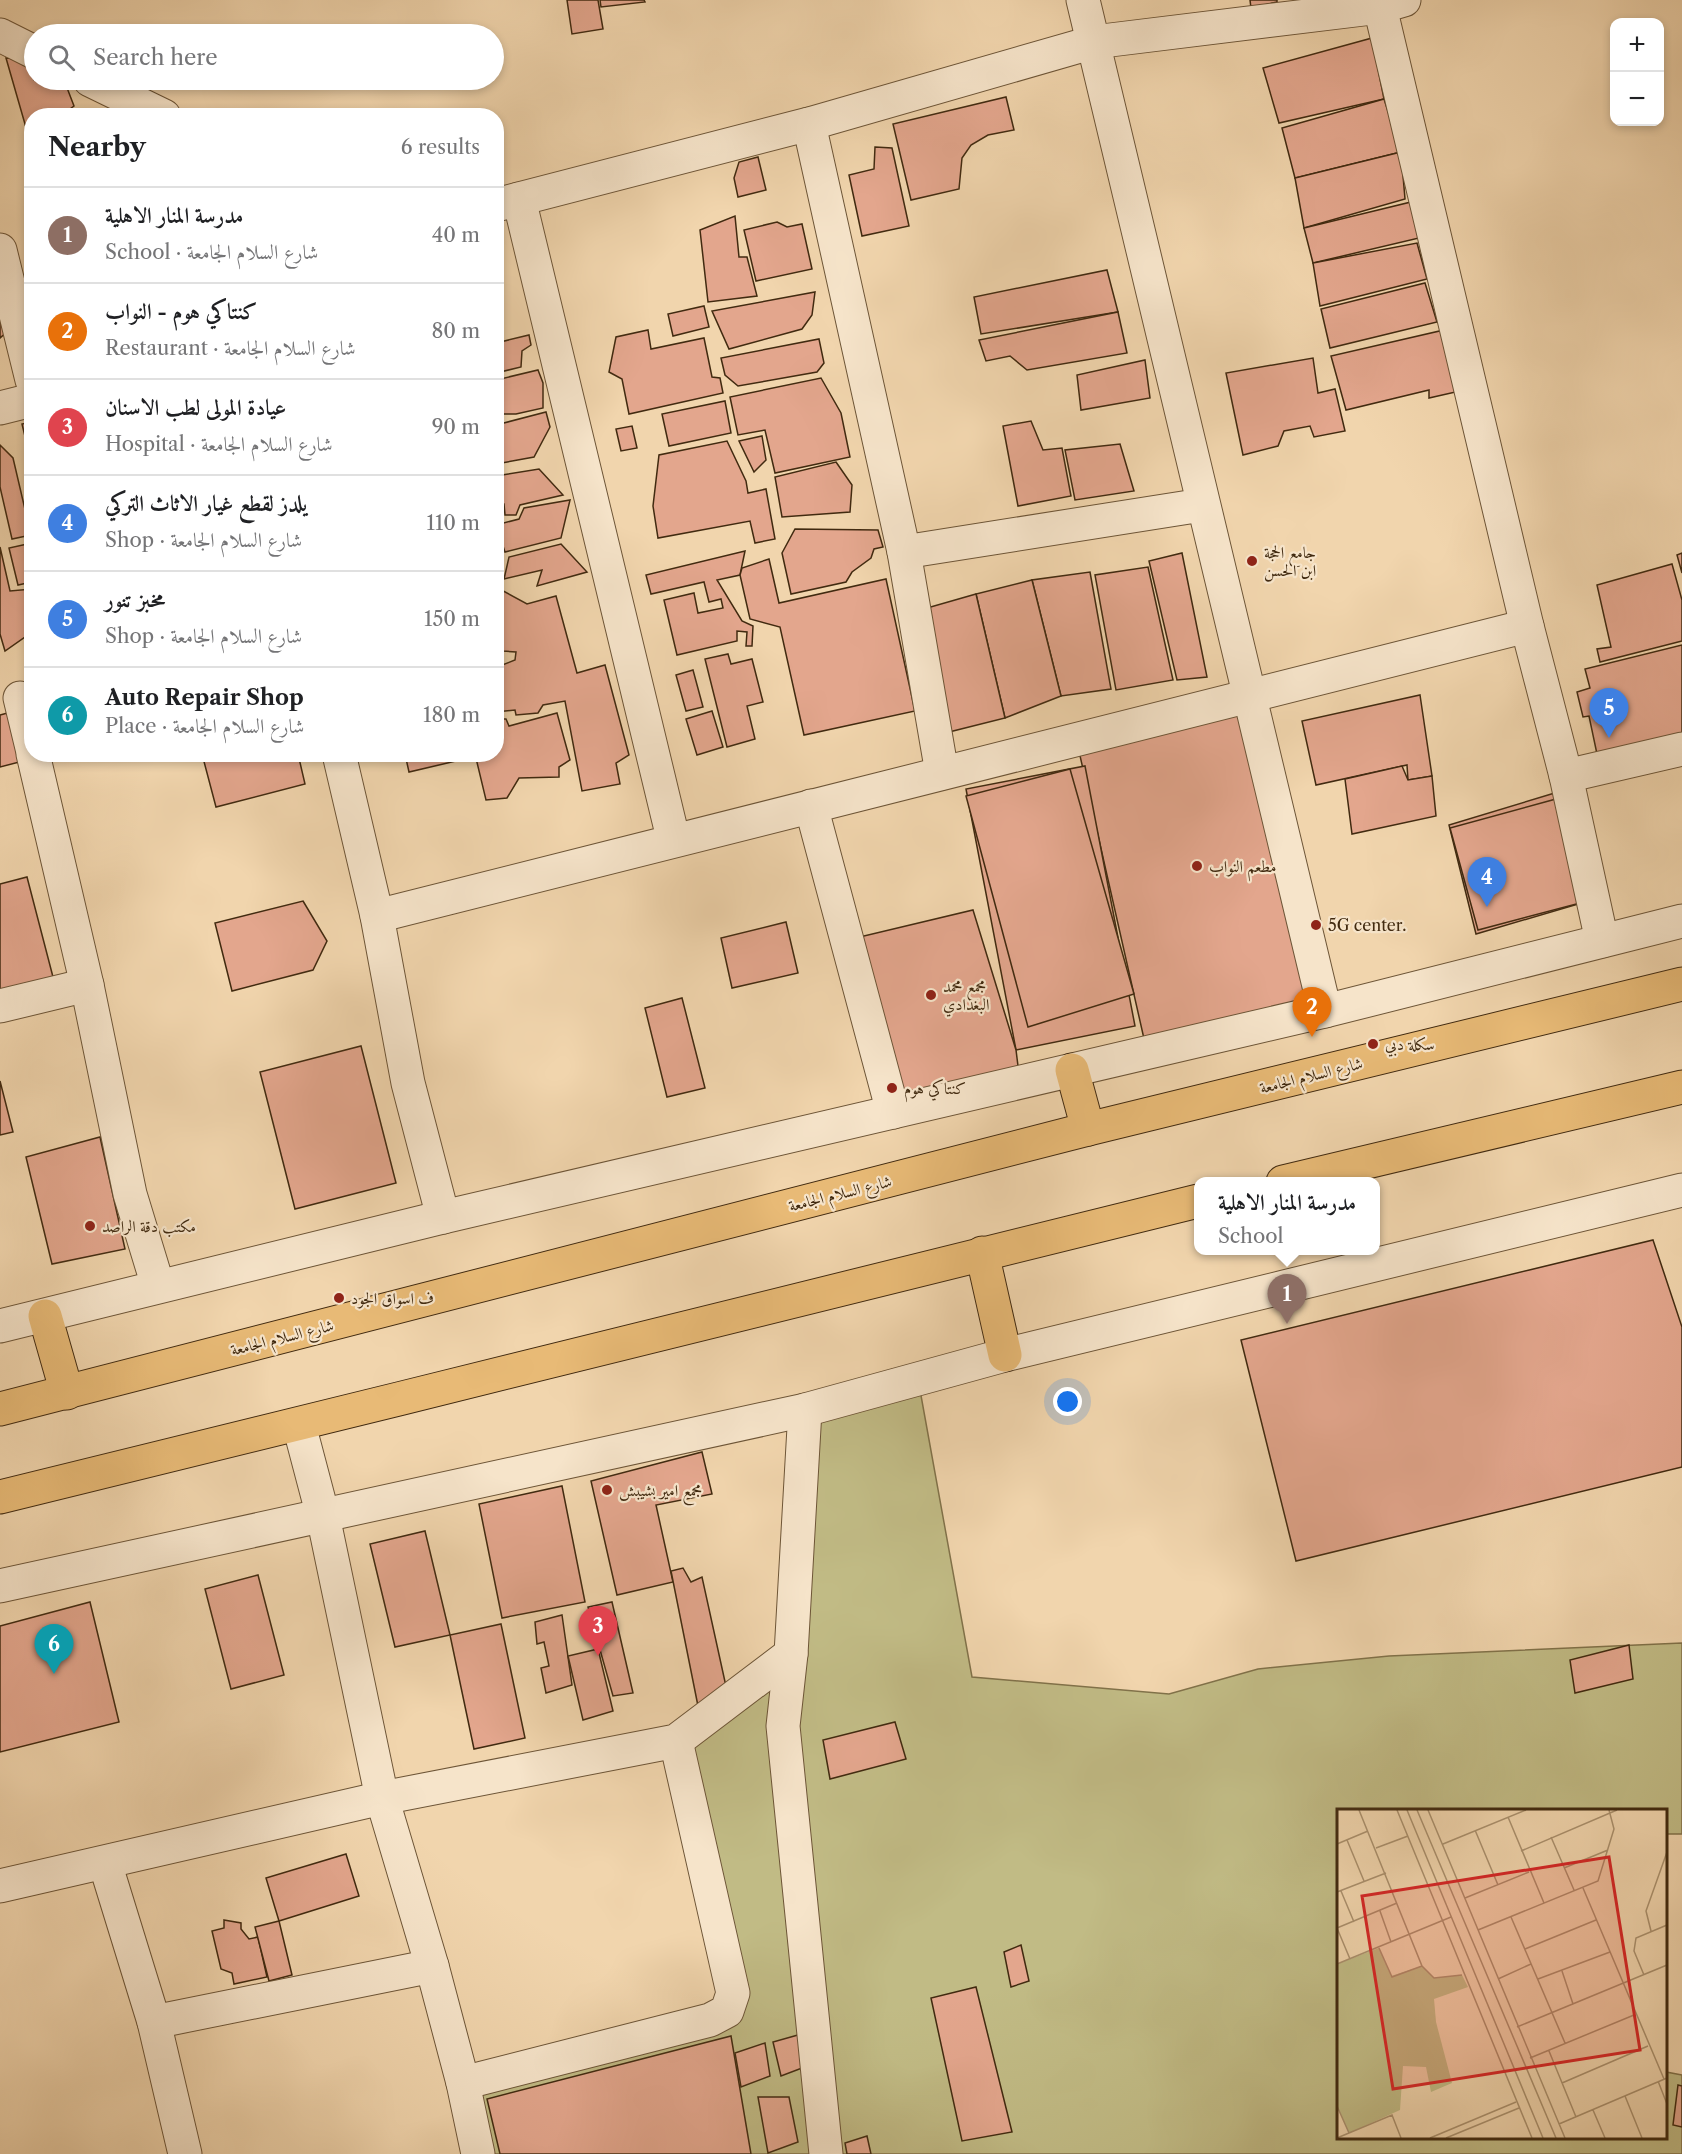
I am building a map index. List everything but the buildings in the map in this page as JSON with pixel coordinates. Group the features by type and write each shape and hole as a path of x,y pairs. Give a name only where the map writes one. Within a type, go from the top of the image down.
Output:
{"main road":[{"name":"شارع السلام الجامعة","path":"0,1409 1088,1129 1682,984"},
{"path":"1072,1070 1088,1129"},
{"path":"1304,1177 1682,1087"},
{"path":"0,1497 299,1425 982,1252 1194,1203"},
{"path":"982,1252 1005,1355"},
{"path":"45,1316 68,1393"}],"street":[{"path":"1083,0 1324,1011"},
{"path":"673,838 508,202 809,124 1094,42 1392,3 1527,626 1566,776 1602,941"},
{"path":"0,35 24,47"},
{"path":"111,90 148,108"},
{"path":"809,124 904,552 942,773"},
{"path":"0,250 24,348"},
{"path":"0,408 24,402"},
{"path":"904,552 1202,505"},
{"path":"378,916 673,838 811,806 1527,626"},
{"path":"17,699 24,722"},
{"path":"1566,776 1682,749"},
{"path":"35,762 87,985 130,1194 158,1286"},
{"path":"341,762 378,916 408,1083 443,1216"},
{"path":"811,806 893,1112"},
{"path":"0,1326 443,1216 1324,1011 1682,921"},
{"path":"0,1005 87,985"},
{"path":"0,1586 804,1410 1005,1355 1682,1190"},
{"path":"804,1410 791,1654 783,1726 826,2154"},
{"path":"299,1425 323,1515 382,1798 432,1965 464,2083 478,2154"},
{"path":"0,1886 382,1798 676,1741 791,1654"},
{"path":"464,2083 710,2020 727,2011 733,1993 676,1741"},
{"path":"105,1863 154,2022 185,2154"},
{"path":"154,2022 432,1965"}],"shaded area":[{"path":"918,1379 972,1677 1169,1694 1258,1669 1389,1656 1682,1643 1682,1834 1667,1834 1667,1809 1337,1809 1337,2139 1667,2139 1667,2072 1682,2075 1682,2154 478,2154 463,2083 727,2011 676,1741 791,1654 805,1410"}],"place":[{"name":"جامع الحجة ابن الحسن","path":"1252,561"},
{"name":"مخبز تنور","path":"1609,738"},
{"name":"مطعم النواب","path":"1197,866"},
{"name":"يلدز لقطع غيار الاثاث التركي","path":"1487,907"},
{"name":"5G center.","path":"1316,925"},
{"name":"مجمع محمد البغدادي","path":"931,995"},
{"name":"كنتاكي هوم - النواب","path":"1312,1037"},
{"name":"سكلة دبي","path":"1373,1044"},
{"name":"كنتاكي هوم","path":"892,1088"},
{"name":"مكتب دقة الراصد","path":"90,1226"},
{"name":"ف اسواق الجود","path":"339,1298"},
{"name":"مدرسة المنار الاهلية","path":"1287,1324"},
{"name":"مجمع امير بشيبش","path":"607,1490"},
{"name":"عيادة المولى لطب الاسنان","path":"598,1656"},
{"name":"Auto Repair Shop","path":"54,1674"}]}
